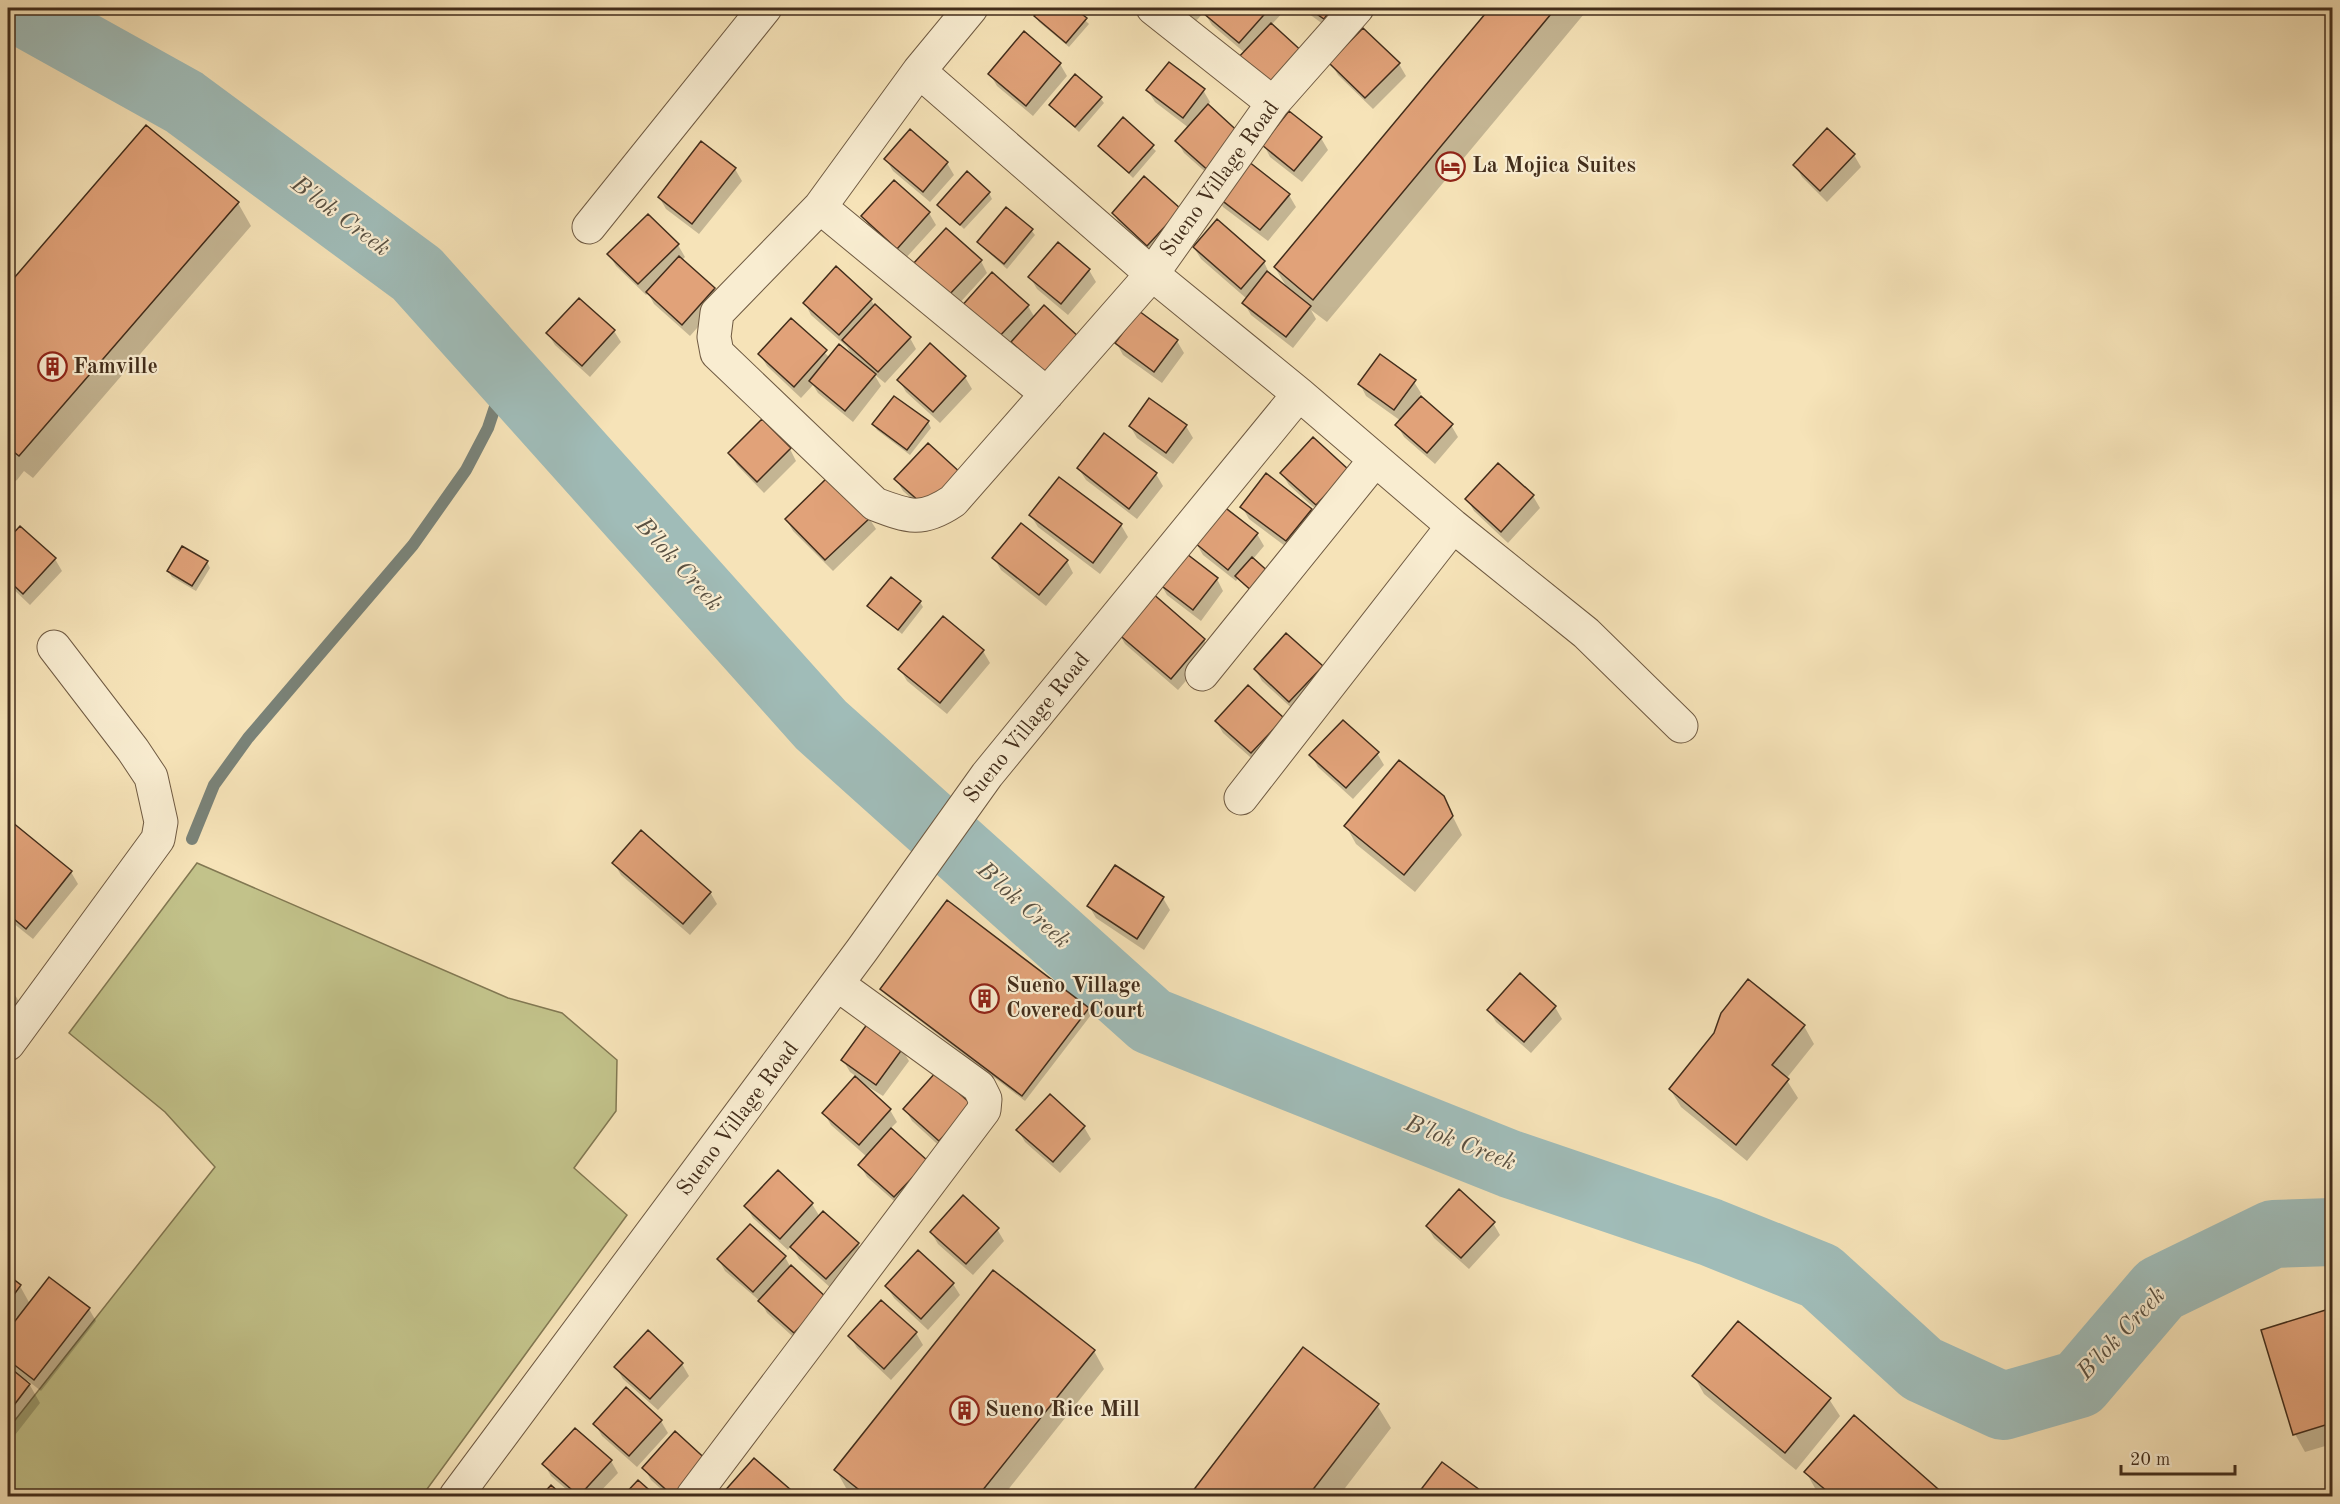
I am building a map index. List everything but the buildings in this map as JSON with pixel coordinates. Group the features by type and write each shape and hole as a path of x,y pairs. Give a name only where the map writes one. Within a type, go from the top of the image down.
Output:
{"street":[{"path":"589,227 765,8"},
{"path":"919,71 1152,274 953,501 928,515 901,514 875,504 717,353 714,337 717,313 820,207 919,71 971,8"},
{"path":"1153,8 1273,103"},
{"name":"Sueno Village Road","path":"456,1497 837,984 987,775 1299,394 1152,274 1273,103 1357,8"},
{"path":"820,207 1047,394"},
{"path":"1299,394 1453,526 1586,633 1681,726"},
{"path":"1202,674 1375,460"},
{"path":"1241,798 1453,526"},
{"path":"8,1044 158,839 161,822 151,777 54,647"},
{"path":"693,1497 984,1110 986,1099 979,1087 837,984"}],"green space":[{"path":"197,863 508,998 562,1013 617,1060 616,1111 574,1168 627,1215 422,1496 8,1496 8,1429 215,1167 165,1112 69,1033"}],"waterway":[{"name":"B'lok Creek","path":"15,8 184,102 417,274 821,725 1151,1021 1510,1164 1710,1232 1820,1276 1922,1369 2003,1406 2079,1384 2160,1289 2273,1234 2332,1232"},
{"path":"192,839 214,785 248,738 413,545 466,470 488,428 506,374"}],"place":[{"name":"La Mojica Suites","path":"1451,166"},
{"name":"Famville","path":"52,367"},
{"name":"Sueno Village Covered Court","path":"985,999"},
{"name":"Sueno Rice Mill","path":"964,1410"}]}
